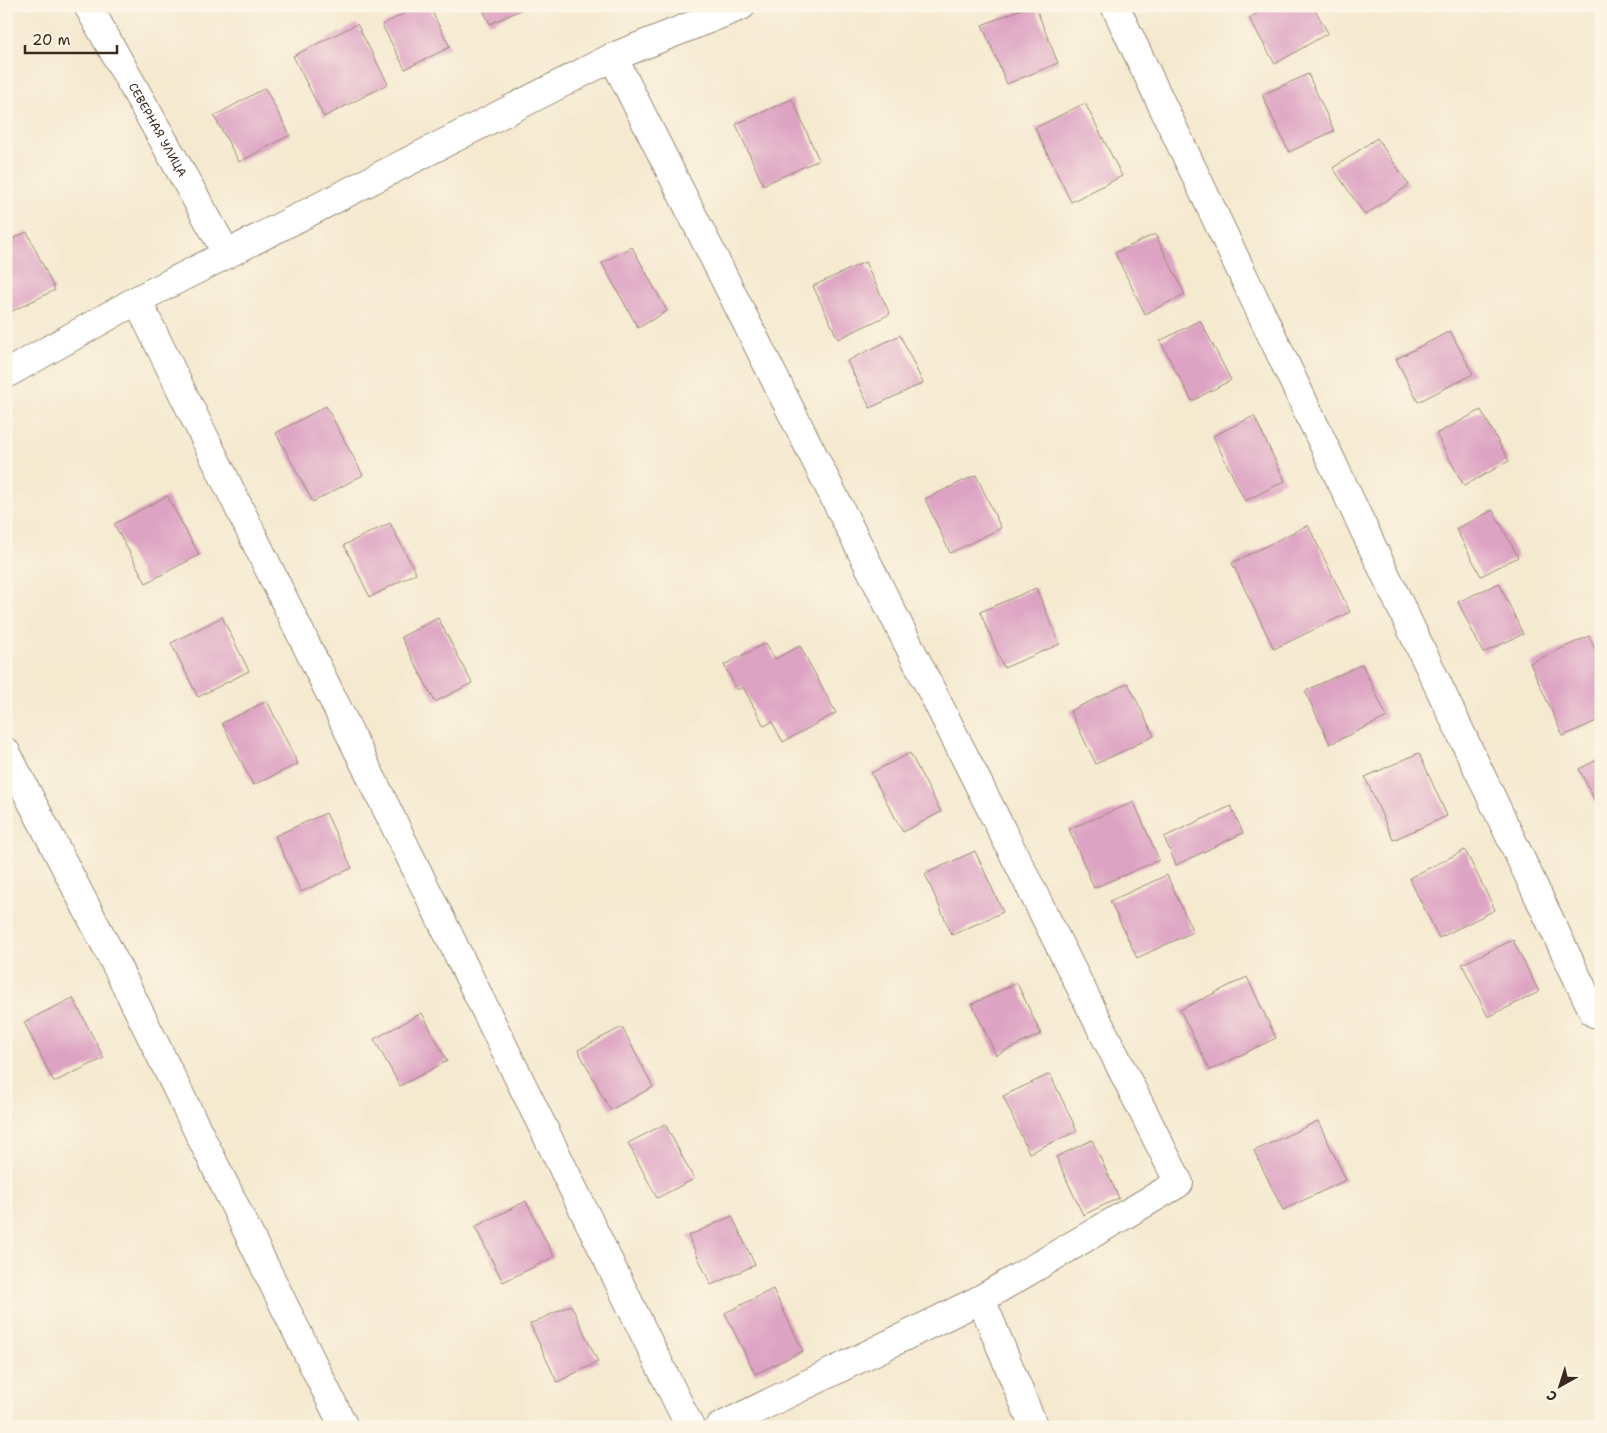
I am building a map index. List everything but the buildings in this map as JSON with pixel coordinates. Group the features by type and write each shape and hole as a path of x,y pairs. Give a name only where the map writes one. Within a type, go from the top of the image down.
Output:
{"street":[{"name":"СЕВЕРНАЯ УЛИЦА","path":"88,6 227,254"},
{"path":"6,374 137,300 614,57 741,6"},
{"path":"1115,6 1594,1013"},
{"path":"614,57 1179,1183 981,1299 720,1427"},
{"path":"137,300 690,1427"},
{"path":"6,752 114,962 344,1427"},
{"path":"981,1299 1034,1427"}]}
